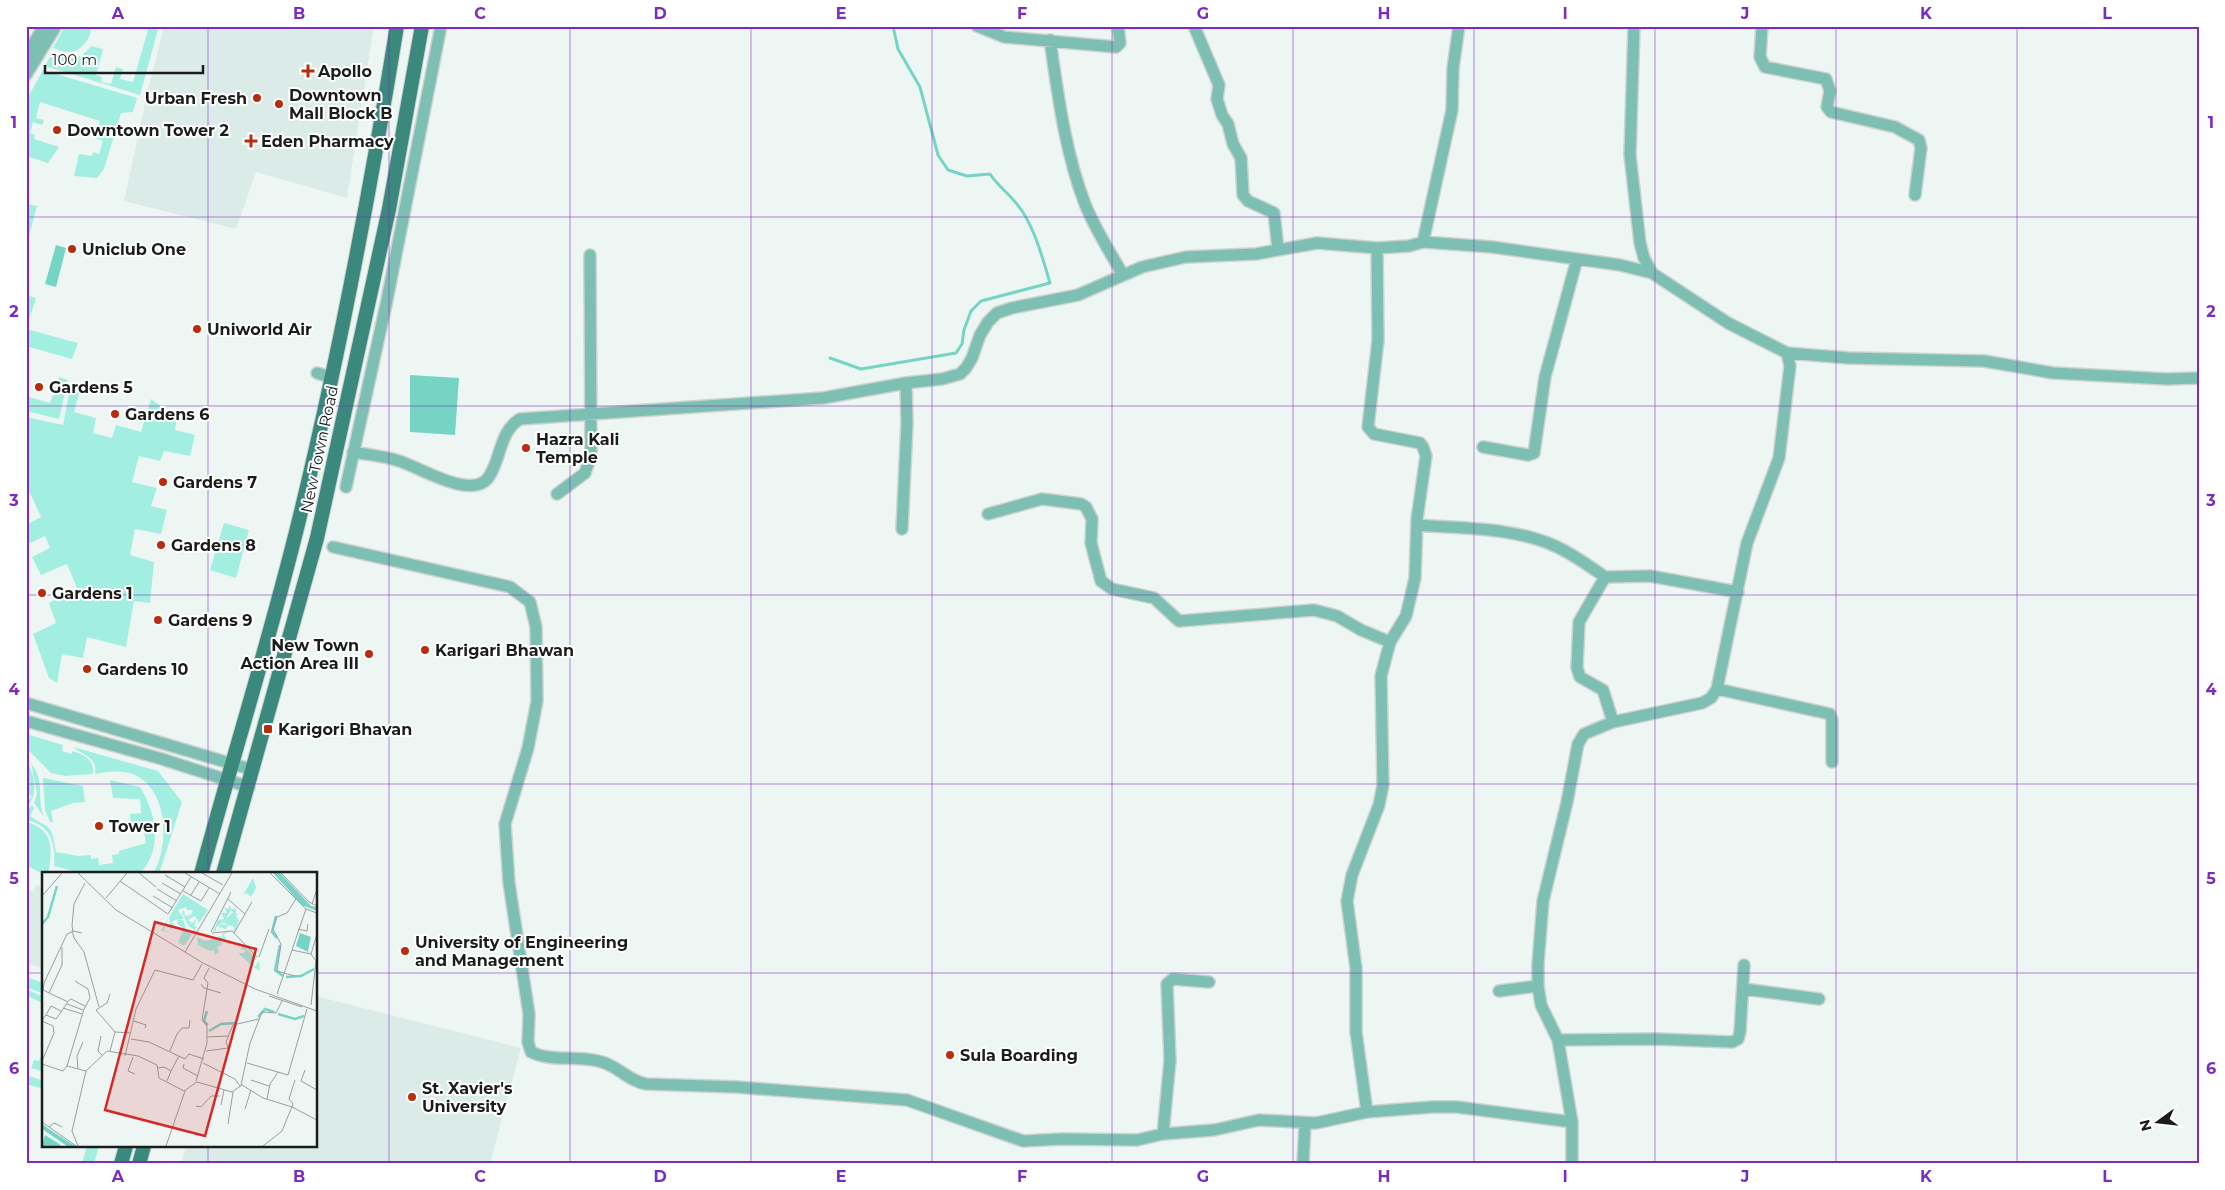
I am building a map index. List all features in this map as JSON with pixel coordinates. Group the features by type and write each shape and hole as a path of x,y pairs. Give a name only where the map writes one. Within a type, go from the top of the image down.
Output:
{"main road":[{"name":"New Town Road","path":"227,780 267,644 300,518 324,375 372,183 397,26"},
{"name":"New Town Road","path":"224,872 249,787 317,538 389,209 422,26"},
{"path":"202,872 227,780"},
{"path":"121,1164 125,1148"},
{"path":"139,1164 143,1148"}],"street":[{"path":"26,75 40,42 44,26"},
{"path":"26,56 56,26"},
{"path":"346,488 387,300 441,26"},
{"path":"978,26 1004,37 1116,47 1119,45 1118,26"},
{"path":"1194,26 1219,85 1217,99 1222,115 1228,124 1233,144 1241,158 1243,195 1248,201 1274,213 1278,249"},
{"path":"1423,242 1452,110 1452,68 1459,26"},
{"path":"1634,26 1630,156 1640,243 1644,258 1652,273"},
{"path":"1762,26 1760,57 1765,67 1826,79 1829,83 1830,91 1827,107 1831,112 1895,127 1919,140 1921,148 1915,196"},
{"path":"1050,40 1075,174 1090,215 1123,275"},
{"path":"354,452 387,457 450,482 476,485 485,483 491,475 511,424 520,419 745,405 823,398 906,383 942,379 960,374 972,358 980,335 988,322 997,313 1012,308 1078,295 1123,275 1166,260 1244,255 1328,242 1377,248 1409,246 1423,242 1492,247 1620,265 1652,273 1728,323 1787,353 1849,358 1984,361 2053,373 2167,379 2199,378"},
{"path":"1367,1112 1356,1039 1356,968 1347,901 1352,875 1379,805 1383,786 1380,685 1390,642 1404,620 1409,605 1416,570 1418,525 1426,456 1424,447 1420,443 1374,434 1368,427 1378,340 1377,248"},
{"path":"557,494 585,473 591,455 590,255"},
{"path":"1483,447 1528,455 1534,453 1545,377 1577,259"},
{"path":"1572,1164 1572,1122 1558,1040 1541,1005 1538,986 1543,901 1567,802 1578,744 1584,734 1613,722 1702,703 1711,698 1718,689 1747,543 1779,458 1782,444 1790,366 1787,353"},
{"path":"902,529 907,423 906,383"},
{"path":"988,514 1042,498 1081,504 1086,508 1092,519 1091,543 1101,581 1112,589 1154,598 1179,621 1314,610 1337,616 1361,630 1390,642"},
{"path":"1418,525 1518,534 1536,538 1567,552 1605,577 1650,576 1738,592"},
{"path":"333,547 506,585 517,590 530,602 536,627 537,701 528,748 505,824 509,883 529,1014 528,1042 530,1052 541,1057 599,1061 617,1069 634,1082 646,1084 736,1087 907,1100 1023,1141 1069,1139 1126,1141 1146,1139 1163,1134 1214,1130 1258,1120 1306,1124 1367,1112 1457,1107 1572,1122"},
{"path":"1605,577 1579,622 1577,668 1583,679 1603,690 1613,722"},
{"path":"1718,689 1830,714 1832,720 1832,762"},
{"path":"26,703 253,770"},
{"path":"26,721 162,759 249,787"},
{"path":"1558,1040 1656,1039 1732,1042 1738,1039 1740,1032 1744,965"},
{"path":"1163,1134 1170,1060 1168,982 1173,980 1209,982"},
{"path":"1500,991 1538,986"},
{"path":"1744,989 1819,999"},
{"path":"1303,1164 1306,1124"}],"shaded area":[{"path":"65,26 91,26 88,40 78,50 67,52 53,48"},
{"path":"137,26 159,26 140,95 45,66 52,53 73,58 82,55 91,46 103,49 96,75 102,77 101,82 111,84 116,67 123,69 120,79 133,82 148,30"},
{"path":"164,26 374,26 347,198 256,172 236,229 124,201"},
{"path":"43,70 137,98 133,112 121,113 104,169 97,178 74,176 79,154 92,156 93,152 99,154 103,141 95,138 100,121 40,102 36,118 44,120 42,125 33,122 30,133 35,135 34,139 59,147 48,163 26,156 26,101"},
{"path":"26,204 37,206 26,247"},
{"path":"56,245 66,248 56,287 45,284"},
{"path":"26,295 36,298 26,329"},
{"path":"26,329 78,343 72,359 26,346"},
{"path":"410,375 459,378 455,435 410,432"},
{"path":"59,377 68,380 59,419 26,411 26,396 50,403"},
{"path":"71,384 81,387 74,412 96,418 93,433 112,438 116,425 141,432 151,399 177,418 175,430 195,435 190,456 164,451 160,461 139,456 132,482 157,488 151,506 167,510 161,534 135,529 130,555 154,562 150,603 134,601 126,647 87,637 83,658 62,654 57,683 49,678 33,634 56,623 49,603 77,588 67,564 41,575 32,557 50,548 45,536 26,545 26,525 41,517 30,493 26,494 26,417 63,425"},
{"path":"224,523 249,530 236,578 210,570"},
{"path":"26,734 63,745 62,751 72,754 72,751 88,758 92,765 93,774 65,776 51,773 26,748"},
{"path":"73,747 158,771 182,802 160,872 154,872 162,849 163,821 155,795 148,784 137,776 127,773 106,772 95,774 94,763"},
{"path":"26,759 32,772 34,791 33,797 26,809 26,802 32,797 26,790"},
{"path":"31,763 36,770 40,784 44,817 34,803 37,794"},
{"path":"43,778 83,786 85,802 73,803 51,811 53,822 50,822 45,810"},
{"path":"110,780 140,787 146,797 153,820 155,843 152,854 141,872 78,872 54,866 54,850 50,836 41,826 26,820 26,812 32,805 34,808 30,816 49,828 53,835 56,852 78,856 91,855 91,859 98,858 99,865 113,863 112,855 119,854 119,851 146,843 143,826 131,827 130,814 141,813 140,799 113,798"},
{"path":"26,822 35,825 47,835 51,857 48,872 42,872 42,874 26,865"},
{"path":"36,884 42,887 42,968 26,963 26,888 33,892"},
{"path":"26,977 42,982 42,993 26,987"},
{"path":"26,989 42,996 42,1003 26,995"},
{"name":"St. Xavier's University","path":"318,997 521,1048 490,1164 181,1164 185,1148 318,1148"},
{"path":"40,1057 42,1058 42,1071 31,1068 34,1060 39,1061"},
{"path":"26,1075 42,1080 42,1088 26,1084"},
{"path":"86,1148 98,1148 94,1164 82,1164"}],"waterway":[{"path":"830,358 861,369 956,353 962,344 964,330 971,311 981,301 1050,283 1041,252 1028,220 1013,199 990,174 967,176 948,170 938,155 920,87 898,49 893,26"}],"place":[{"name":"Apollo","path":"308,71"},
{"name":"Urban Fresh","path":"257,98"},
{"name":"Downtown Mall Block B","path":"279,104"},
{"name":"Downtown Tower 2","path":"57,130"},
{"name":"Eden Pharmacy","path":"251,141"},
{"name":"Uniclub One","path":"72,249"},
{"name":"Uniworld Air","path":"197,329"},
{"name":"Gardens 5","path":"39,387"},
{"name":"Gardens 6","path":"115,414"},
{"name":"Hazra Kali Temple","path":"526,448"},
{"name":"Gardens 7","path":"163,482"},
{"name":"Gardens 8","path":"161,545"},
{"name":"Gardens 1","path":"42,593"},
{"name":"Gardens 9","path":"158,620"},
{"name":"Karigari Bhawan","path":"425,650"},
{"name":"New Town Action Area III","path":"369,654"},
{"name":"Gardens 10","path":"87,669"},
{"name":"Karigori Bhavan","path":"268,729"},
{"name":"Tower 1","path":"99,826"},
{"name":"University of Engineering and Management","path":"405,951"},
{"name":"Sula Boarding","path":"950,1055"},
{"name":"St. Xavier's University","path":"412,1097"}]}
